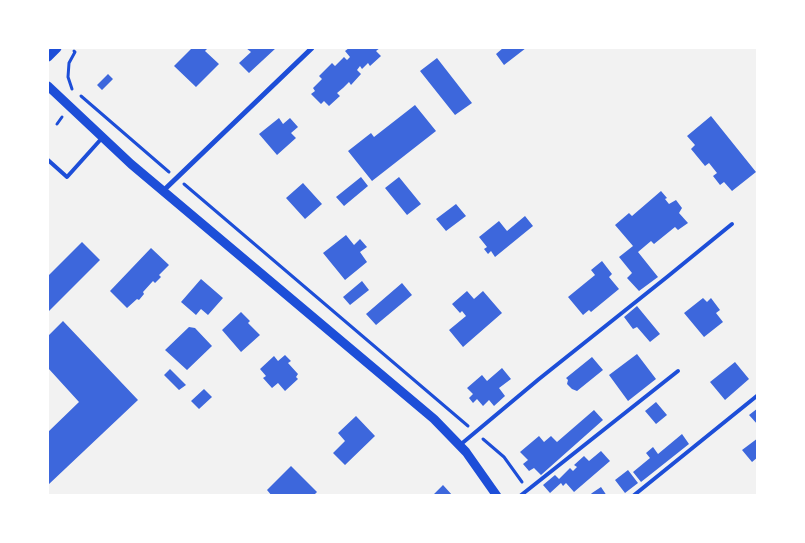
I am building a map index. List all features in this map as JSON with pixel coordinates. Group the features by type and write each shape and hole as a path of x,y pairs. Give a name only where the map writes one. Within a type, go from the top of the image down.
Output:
{"street":[{"path":"48,57 57,48"},
{"path":"163,191 312,48"},
{"path":"48,86 102,138 163,191 434,419 478,466 498,496"}],"lane":[{"path":"48,160 67,177 102,138"},
{"path":"460,445 732,224"},
{"path":"520,496 678,371"},
{"path":"633,496 758,396"}],"path":[{"path":"74,51 69,63 68,77 72,89 504,457 527,490"}],"building":[{"path":"192,48 206,48 205,51 219,64 196,87 174,66"},
{"path":"246,48 276,48 249,73 239,63 251,52"},
{"path":"349,48 380,48 376,51 381,56 370,66 368,63 362,69 360,66 357,70 361,74 351,85 349,82 337,93 340,96 329,106 324,101 321,104 311,94 315,91 313,88 322,79 319,76 332,63 335,66 344,57 347,60 350,57 345,51"},
{"path":"503,48 526,48 504,65 496,54"},
{"path":"437,58 472,103 455,115 420,71"},
{"path":"108,74 113,79 102,90 97,85"},
{"path":"415,105 436,131 372,181 348,151 371,133 374,137"},
{"path":"711,116 756,172 732,191 724,182 720,185 713,176 717,173 709,163 705,166 691,149 695,145 687,136"},
{"path":"279,118 283,124 290,118 298,127 291,133 296,138 277,155 259,134"},
{"path":"361,177 368,186 344,206 336,197"},
{"path":"399,177 421,204 407,215 385,188"},
{"path":"303,183 322,204 305,219 286,198"},
{"path":"661,191 669,204 676,200 682,208 679,213 688,223 678,230 675,227 654,244 651,241 638,252 658,277 639,291 627,278 632,273 619,257 633,246 615,225 629,213 632,216"},
{"path":"456,204 466,216 446,231 436,219"},
{"path":"525,216 533,226 495,257 491,251 488,254 484,249 487,247 479,237 499,221 507,231"},
{"path":"346,235 354,245 360,239 367,247 360,252 367,262 345,280 323,253"},
{"path":"82,242 100,260 48,312 48,276"},
{"path":"151,248 169,265 159,275 161,277 155,283 153,281 143,292 144,294 139,300 137,299 127,308 110,291"},
{"path":"602,261 612,274 609,277 619,289 591,312 589,310 583,315 568,297 595,275 591,270"},
{"path":"201,279 223,298 208,315 201,309 196,315 181,302"},
{"path":"362,281 369,290 350,305 343,297"},
{"path":"402,283 412,295 376,325 366,314"},
{"path":"467,291 474,299 483,291 502,313 463,347 449,330 466,316 462,311 460,313 452,304"},
{"path":"703,298 707,302 711,298 720,310 716,313 723,322 704,337 684,313"},
{"path":"637,306 660,334 650,342 637,327 633,329 624,317"},
{"path":"241,312 250,321 248,323 260,335 241,352 222,330"},
{"path":"63,321 138,400 48,485 48,432 79,402 48,368 48,336"},
{"path":"189,327 195,328 212,346 187,370 165,350"},
{"path":"637,354 656,379 628,401 609,375"},
{"path":"285,355 291,361 288,363 298,374 296,377 298,379 285,391 278,383 272,388 263,378 266,376 260,369 274,356 278,361"},
{"path":"592,357 603,370 577,391 572,389 567,384 568,380 566,378"},
{"path":"735,362 749,379 725,400 710,382"},
{"path":"502,368 511,379 499,388 505,396 494,406 489,400 483,406 477,399 473,403 469,398 473,394 467,388 482,375 487,381"},
{"path":"170,369 186,385 179,390 164,375"},
{"path":"204,389 212,397 199,409 191,401"},
{"path":"656,402 667,415 656,424 645,411"},
{"path":"758,408 758,425 749,415"},
{"path":"594,410 603,420 541,475 534,468 529,471 523,464 528,460 520,452 539,436 544,442 551,436 557,442"},
{"path":"356,416 375,436 345,465 333,453 345,441 338,433"},
{"path":"682,434 689,444 641,482 633,472 650,458 646,453 653,447 658,454"},
{"path":"758,438 758,457 752,462 742,450"},
{"path":"601,451 610,461 574,492 566,483 563,486 561,483 550,493 543,485 555,475 559,479 570,468 573,471 577,467 574,465 584,456 589,461"},
{"path":"291,466 317,492 313,496 272,496 267,490"},
{"path":"628,470 638,483 625,493 615,480"},
{"path":"443,485 453,496 432,496"},
{"path":"601,487 607,496 589,496 592,493"}]}
